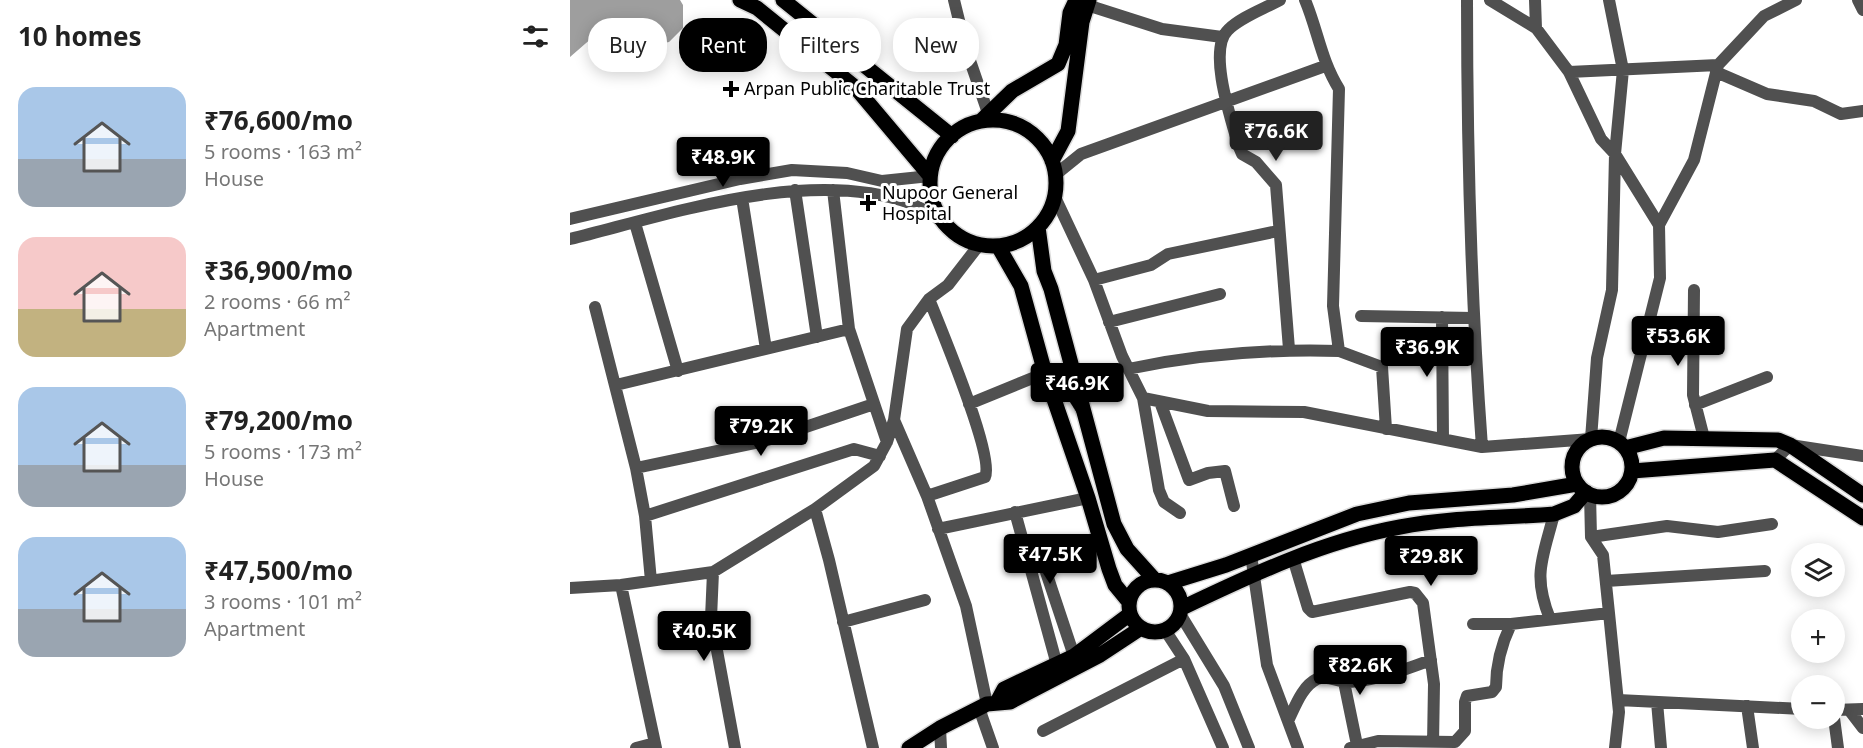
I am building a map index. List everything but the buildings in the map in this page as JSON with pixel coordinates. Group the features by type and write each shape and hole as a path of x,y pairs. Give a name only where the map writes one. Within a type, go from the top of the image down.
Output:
{"main road":[{"path":"740,0 757,8 855,87 930,176"},
{"path":"783,0 952,135"},
{"path":"1084,2 1068,131 1054,168 1055,197 1049,213 1026,237 998,246 979,245 958,236 945,223 933,202 930,176 941,147 952,135 985,117 1012,91 1058,64 1066,45 1070,13 1084,2"},
{"path":"985,117 1016,125 1038,140 1054,168"},
{"path":"1038,227 1044,270 1052,289 1114,524 1127,549 1161,581 1178,593 1181,611"},
{"path":"998,246 1021,286 1045,373 1088,498 1112,578 1141,628 1149,632 1165,630 1172,626 1181,611 1293,558 1402,526 1554,514 1575,506 1584,490"},
{"path":"1622,445 1630,455 1632,471 1629,480 1617,493 1599,497 1584,490 1573,476 1573,458 1577,450 1591,439 1600,437 1622,445 1664,438 1766,439 1790,445 1863,495"},
{"path":"1632,471 1775,460 1863,518"},
{"path":"909,748 940,728 987,705 1004,689 1074,656 1129,608 1135,588 1251,555 1357,514 1409,503 1584,490"},
{"path":"987,705 1010,702 1020,697 1100,656 1141,628"}],"street":[{"path":"954,0 985,117"},
{"path":"1280,0 1229,28 1222,37 1219,62 1227,102 1242,154 1256,162 1276,185 1279,198 1278,231 1289,349"},
{"path":"1305,0 1314,22 1325,66 1339,89 1333,306 1339,351"},
{"path":"1467,0 1467,149 1473,318 1482,447"},
{"path":"1490,0 1536,28 1569,72 1601,139 1615,154 1659,225"},
{"path":"1535,0 1536,28"},
{"path":"1143,398 1208,411 1304,412 1482,447 1591,439 1597,358 1612,290 1615,154 1623,70 1610,0"},
{"path":"1622,445 1660,278 1659,225 1694,160 1717,69 1764,16 1796,0"},
{"path":"1858,0 1863,10"},
{"path":"1084,2 1162,29 1222,37"},
{"path":"1054,168 1081,154 1325,66"},
{"path":"1569,72 1717,69 1767,94 1814,101 1841,114 1863,111"},
{"path":"570,219 740,178 792,170 847,173 882,181 930,176"},
{"path":"570,239 742,198 795,190 833,190 909,203 945,223"},
{"path":"795,190 818,337"},
{"path":"833,190 849,329 887,442"},
{"path":"1055,197 1094,280 1128,369 1143,398 1164,502 1180,513"},
{"path":"742,198 766,349"},
{"path":"635,223 678,371"},
{"path":"1094,280 1151,265 1168,254 1278,231"},
{"path":"570,588 621,585 713,572 814,509 874,466 887,442 894,420 907,329 929,299 948,285 979,245"},
{"path":"1694,290 1693,383 1695,405 1704,438"},
{"path":"1109,322 1220,294"},
{"path":"927,496 985,477 988,471 969,404 929,299"},
{"path":"595,307 636,468 645,516 651,581"},
{"path":"1361,316 1473,318"},
{"path":"1442,317 1443,439"},
{"path":"616,385 849,329"},
{"path":"1128,369 1179,358 1289,349 1339,351 1382,367 1386,429"},
{"path":"969,404 1045,373"},
{"path":"1695,405 1767,377"},
{"path":"1160,402 1189,480 1208,473 1225,471 1234,506"},
{"path":"636,468 764,441 874,404"},
{"path":"894,420 927,496 966,606 987,705 993,748"},
{"path":"1775,460 1790,445 1863,456"},
{"path":"645,516 854,448 880,456"},
{"path":"1584,490 1591,537 1603,555 1617,700 1615,748"},
{"path":"938,529 1088,498"},
{"path":"814,509 873,748"},
{"path":"1015,513 1057,664"},
{"path":"1550,619 1541,598 1539,575 1554,514"},
{"path":"1591,537 1666,526 1718,532 1772,524"},
{"path":"1251,555 1265,657 1298,748"},
{"path":"1293,558 1308,608 1312,612 1415,593 1424,603 1434,693 1430,745"},
{"path":"1606,581 1765,571"},
{"path":"713,572 711,618 735,748"},
{"path":"1046,572 1074,656"},
{"path":"621,585 655,746 636,748"},
{"path":"843,622 925,600"},
{"path":"1181,611 1224,686 1249,748"},
{"path":"1473,624 1511,624 1609,613"},
{"path":"1344,682 1354,747 1378,741 1430,745 1455,742 1465,731 1467,696 1492,692 1496,687 1496,668 1501,645 1511,624"},
{"path":"1165,630 1184,659 1223,748"},
{"path":"1043,731 1184,659"},
{"path":"1288,721 1310,684 1325,677 1344,682 1400,672 1431,660"},
{"path":"1617,700 1791,708"},
{"path":"1657,702 1661,748"},
{"path":"1747,706 1753,748"},
{"path":"1845,711 1863,709"},
{"path":"1850,711 1863,728"},
{"path":"940,728 941,748"},
{"path":"1835,729 1838,748"}],"shaded area":[{"path":"570,0 680,0 683,5 683,18 679,18 679,32 667,42 667,18 588,18 588,41 570,57"}],"place":[{"name":"Arpan Public Charitable Trust","path":"731,89"},
{"name":"Nupoor General Hospital","path":"868,203"}]}
